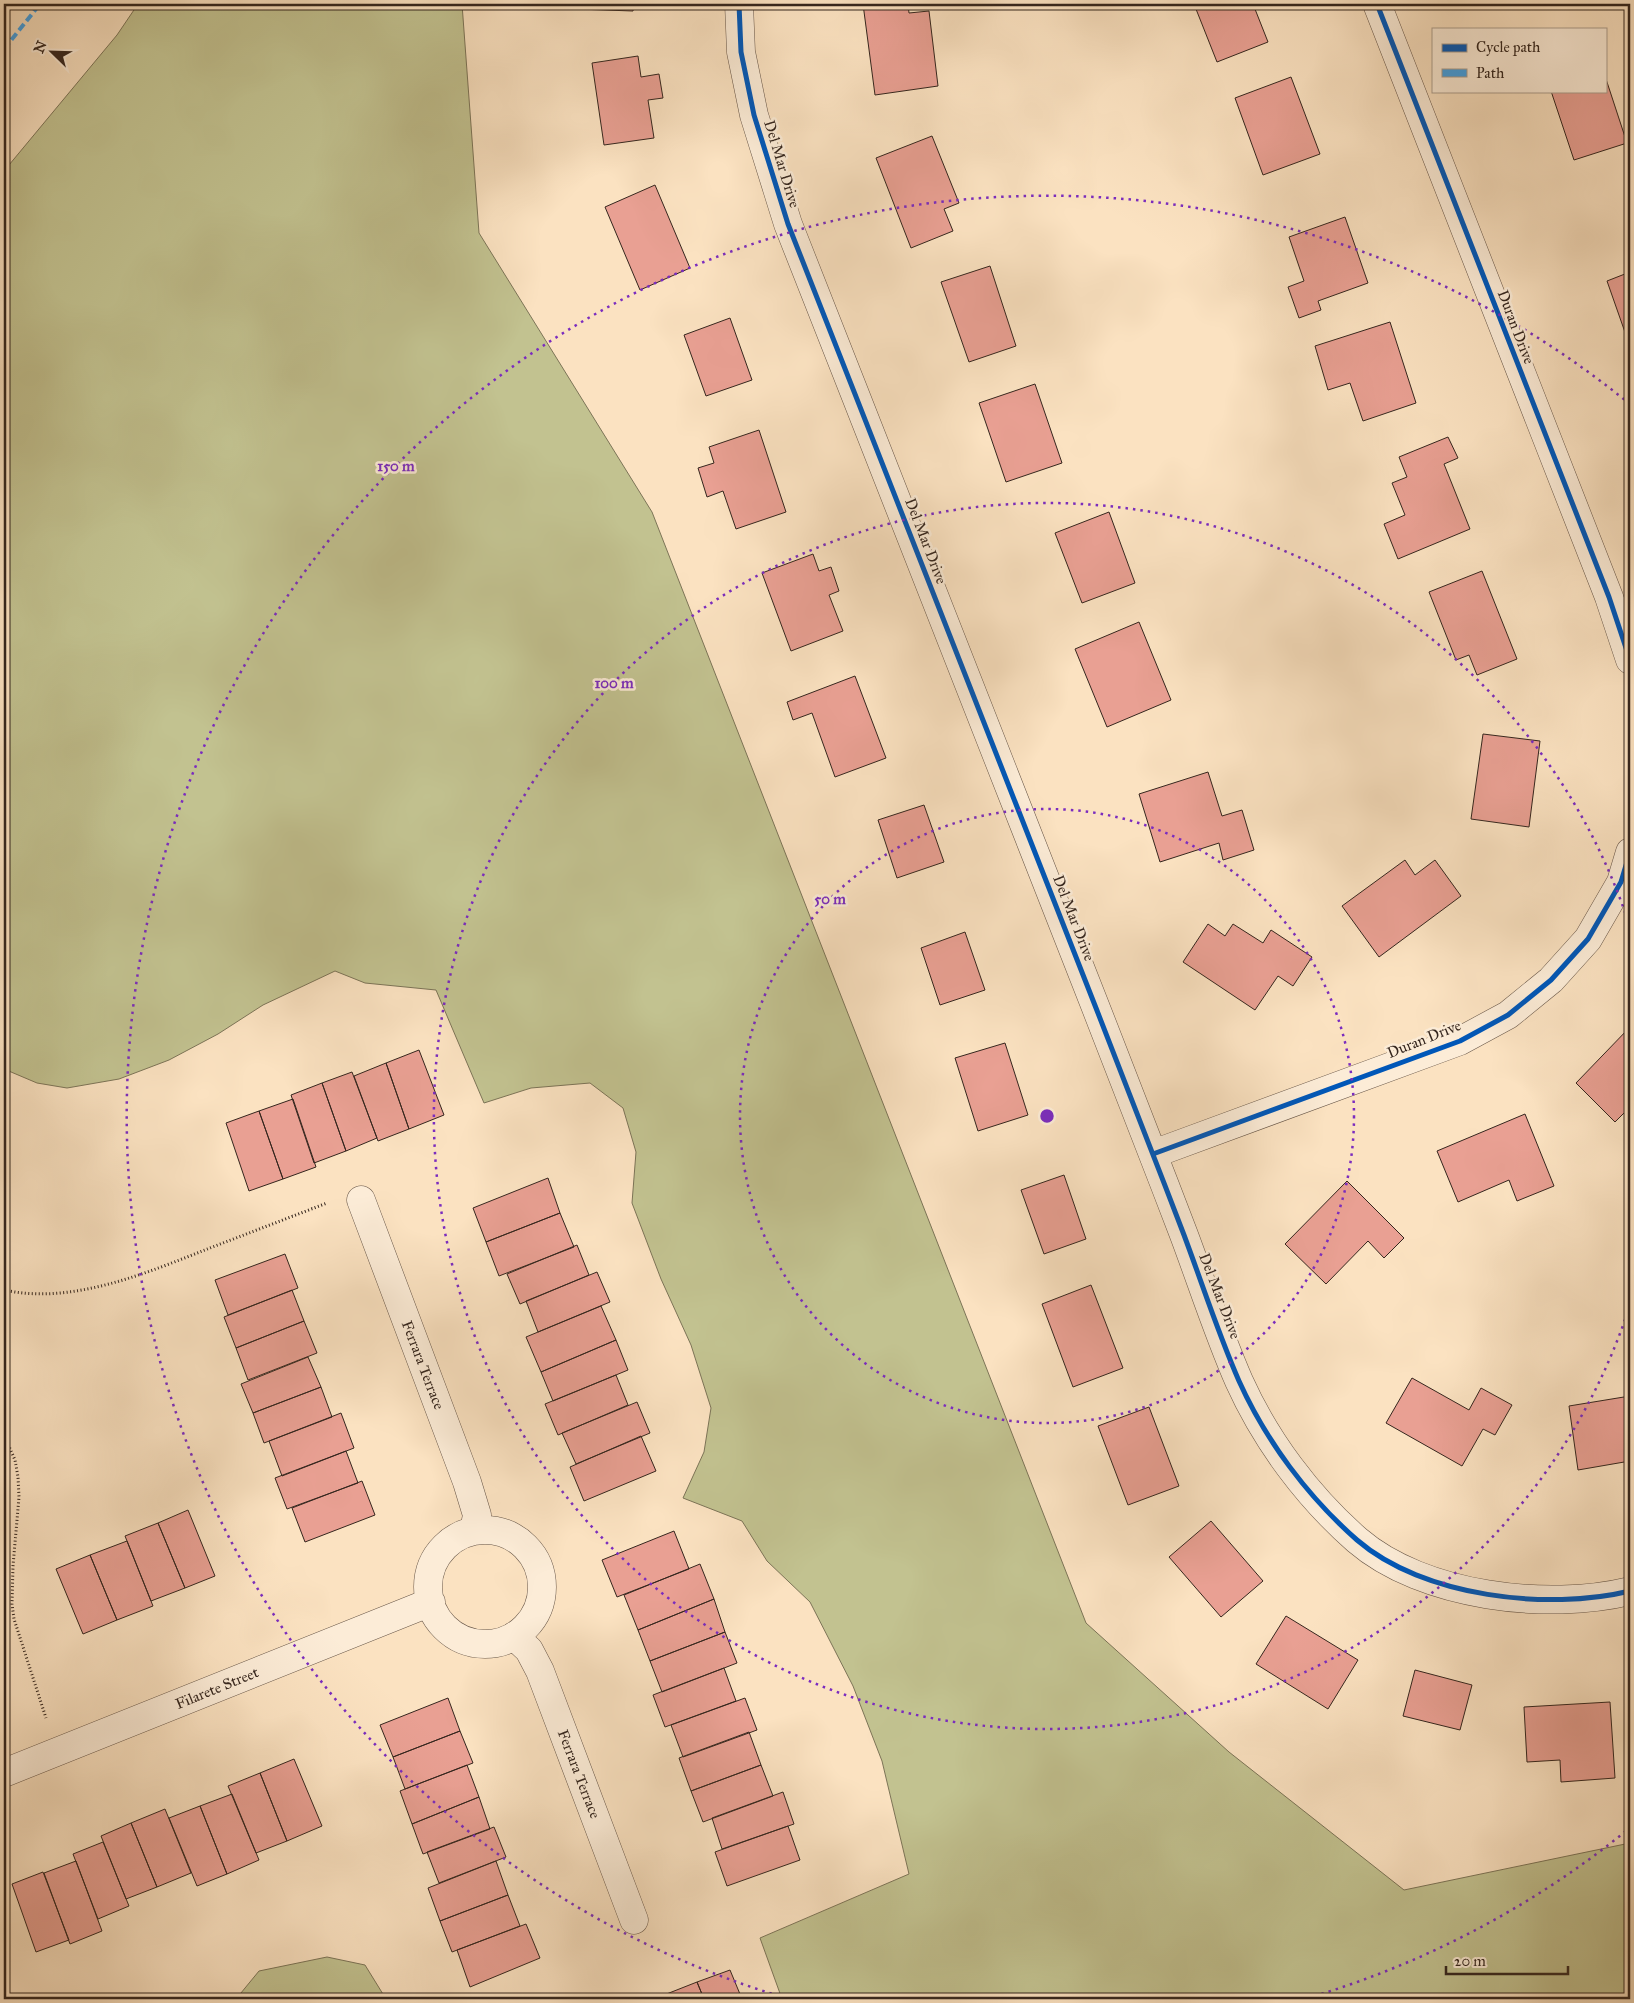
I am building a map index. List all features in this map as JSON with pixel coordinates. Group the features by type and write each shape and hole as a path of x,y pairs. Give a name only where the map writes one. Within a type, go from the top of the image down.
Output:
{"street":[{"name":"Del Mar Drive","path":"740,4 741,52 754,115 788,224 1153,1154 1240,1382 1271,1441 1311,1494 1359,1541 1390,1563 1434,1582 1491,1595 1550,1601 1609,1596 1630,1591"},
{"name":"Duran Drive","path":"1376,4 1609,597 1630,660"},
{"name":"Duran Drive","path":"1153,1154 1460,1041 1508,1015 1551,980 1588,940 1621,882 1630,852"},
{"name":"Ferrara Terrace","path":"361,1200 468,1482 477,1515 474,1531"},
{"path":"474,1531 498,1531 515,1538 529,1550 537,1564 542,1582 542,1595 531,1620 524,1628 514,1636 485,1644 467,1641 454,1635 444,1626 430,1602 430,1571 436,1558 453,1540 474,1531"},
{"name":"Filarete Street","path":"4,1773 430,1602"},
{"name":"Ferrara Terrace","path":"514,1636 529,1650 538,1665 634,1920"}],"path":[{"path":"4,1290 34,1294 54,1294 86,1289 163,1266 357,1192 361,1200"},
{"path":"4,1435 15,1460 18,1477 19,1497 13,1566 12,1604 14,1619 57,1752"}],"green space":[{"path":"138,4 462,4 479,233 652,512 1086,1623 1229,1752 1404,1890 1630,1843 1630,1999 782,1999 760,1938 909,1874 882,1761 853,1686 810,1602 767,1561 742,1521 683,1498 704,1452 711,1408 691,1345 661,1279 632,1203 636,1152 623,1108 590,1083 531,1088 484,1103 436,990 365,983 335,971 263,1005 218,1034 169,1060 119,1079 67,1088 37,1083 4,1069 4,171 117,35"},
{"path":"327,1957 365,1965 386,1999 236,1999 259,1971"}],"building":[{"path":"577,4 634,4 633,11 577,9"},
{"path":"863,4 908,4 909,13 929,11 938,86 875,95"},
{"path":"1194,4 1253,4 1268,42 1217,62"},
{"path":"638,56 641,77 659,74 663,98 648,100 654,138 604,145 592,63"},
{"path":"1291,77 1320,154 1263,175 1235,98"},
{"path":"1606,79 1627,143 1574,160 1551,92 1606,92"},
{"path":"932,136 959,203 944,209 953,231 911,248 876,158"},
{"path":"655,185 690,268 640,290 605,207"},
{"path":"1345,217 1368,283 1318,301 1321,310 1299,318 1288,287 1304,281 1289,237"},
{"path":"990,266 1016,346 969,362 941,282"},
{"path":"1630,272 1630,337 1627,338 1607,281"},
{"path":"730,318 752,380 706,396 684,335"},
{"path":"1390,322 1416,403 1363,421 1350,383 1328,390 1315,346"},
{"path":"1035,384 1062,463 1006,482 979,403"},
{"path":"759,430 786,512 736,529 723,491 707,497 698,468 714,463 709,447"},
{"path":"1448,437 1458,458 1444,464 1470,529 1398,559 1384,524 1405,515 1392,483 1407,477 1399,457"},
{"path":"1109,512 1135,583 1082,603 1055,533"},
{"path":"813,554 819,571 831,567 839,591 829,595 843,631 791,651 762,573"},
{"path":"1482,571 1517,659 1477,675 1469,655 1456,660 1429,592"},
{"path":"1139,622 1171,700 1107,727 1075,649"},
{"path":"855,676 886,758 835,777 812,713 793,720 787,702"},
{"path":"1483,734 1540,741 1529,827 1471,819"},
{"path":"1208,772 1222,816 1242,810 1254,850 1223,860 1219,843 1160,862 1139,794"},
{"path":"924,805 944,862 897,878 878,820"},
{"path":"1405,860 1415,875 1435,860 1461,896 1379,957 1342,906"},
{"path":"1208,924 1225,936 1233,924 1263,943 1271,930 1312,957 1293,986 1278,976 1255,1010 1183,962"},
{"path":"965,932 985,990 940,1005 921,948"},
{"path":"1630,1027 1630,1107 1615,1122 1576,1083"},
{"path":"1005,1043 1028,1115 978,1131 955,1058"},
{"path":"419,1050 444,1115 409,1129 386,1063"},
{"path":"386,1063 409,1129 378,1141 354,1076"},
{"path":"352,1072 377,1138 346,1151 322,1083"},
{"path":"322,1083 346,1151 314,1163 291,1095"},
{"path":"293,1099 316,1167 283,1179 259,1111"},
{"path":"259,1111 283,1179 249,1191 226,1123"},
{"path":"1525,1114 1554,1186 1517,1201 1509,1180 1458,1202 1437,1151"},
{"path":"1064,1175 1086,1239 1044,1254 1021,1190"},
{"path":"548,1178 560,1213 486,1242 473,1208"},
{"path":"1347,1181 1404,1238 1384,1258 1368,1241 1326,1284 1285,1244"},
{"path":"560,1213 574,1247 499,1276 486,1242"},
{"path":"577,1245 589,1275 520,1304 507,1274"},
{"path":"285,1254 298,1288 228,1315 215,1280"},
{"path":"597,1272 610,1302 538,1332 526,1301"},
{"path":"1091,1285 1123,1368 1073,1387 1042,1304"},
{"path":"292,1290 304,1321 236,1348 224,1317"},
{"path":"601,1306 616,1340 541,1372 526,1337"},
{"path":"304,1321 317,1353 248,1380 236,1348"},
{"path":"616,1340 628,1370 553,1401 541,1372"},
{"path":"308,1357 321,1387 253,1413 241,1384"},
{"path":"616,1375 628,1405 558,1435 545,1404"},
{"path":"1412,1378 1469,1410 1481,1388 1512,1405 1495,1435 1483,1429 1462,1466 1386,1423"},
{"path":"321,1387 332,1417 264,1443 253,1413"},
{"path":"1630,1396 1630,1461 1578,1470 1569,1406"},
{"path":"637,1402 650,1433 576,1464 562,1433"},
{"path":"1149,1407 1179,1486 1128,1505 1098,1426"},
{"path":"341,1413 354,1448 282,1476 269,1441"},
{"path":"641,1436 656,1471 584,1501 570,1467"},
{"path":"346,1451 358,1483 287,1509 275,1478"},
{"path":"362,1481 375,1515 305,1542 292,1508"},
{"path":"188,1510 215,1576 185,1588 158,1523"},
{"path":"1211,1521 1263,1581 1221,1617 1169,1557"},
{"path":"158,1523 185,1588 151,1601 125,1536"},
{"path":"674,1531 689,1569 617,1597 602,1560"},
{"path":"127,1541 153,1606 117,1620 90,1555"},
{"path":"90,1555 117,1620 83,1634 56,1569"},
{"path":"700,1564 714,1599 638,1630 624,1595"},
{"path":"714,1599 725,1632 650,1661 638,1630"},
{"path":"1286,1616 1358,1660 1328,1709 1256,1664"},
{"path":"725,1632 737,1663 662,1692 650,1661"},
{"path":"724,1668 736,1701 665,1727 653,1695"},
{"path":"1415,1670 1472,1685 1460,1730 1403,1716"},
{"path":"448,1698 460,1731 393,1757 380,1725"},
{"path":"745,1698 757,1730 683,1757 671,1725"},
{"path":"1610,1702 1615,1778 1561,1782 1560,1760 1527,1762 1524,1707"},
{"path":"460,1731 473,1763 405,1789 393,1757"},
{"path":"749,1732 761,1765 691,1791 679,1758"},
{"path":"294,1759 322,1826 287,1841 260,1773"},
{"path":"467,1765 479,1797 412,1824 400,1791"},
{"path":"761,1765 773,1796 703,1822 691,1791"},
{"path":"260,1773 287,1841 256,1853 228,1786"},
{"path":"783,1792 794,1824 722,1849 712,1818"},
{"path":"232,1794 259,1860 227,1874 200,1806"},
{"path":"479,1797 490,1829 423,1854 412,1824"},
{"path":"200,1806 227,1874 197,1886 169,1818"},
{"path":"165,1809 191,1873 157,1887 131,1823"},
{"path":"131,1823 157,1887 126,1899 101,1836"},
{"path":"788,1826 800,1860 727,1886 715,1852"},
{"path":"494,1827 506,1857 439,1883 427,1852"},
{"path":"103,1842 129,1906 98,1919 73,1854"},
{"path":"76,1861 102,1931 70,1944 44,1873"},
{"path":"496,1861 508,1895 440,1921 428,1888"},
{"path":"43,1872 69,1940 36,1952 12,1884"},
{"path":"508,1895 520,1926 452,1952 440,1921"},
{"path":"526,1924 540,1958 470,1987 457,1950"},
{"path":"730,1970 742,1999 704,1999 697,1982"},
{"path":"697,1982 704,1999 665,1999 664,1995"}],"marked path":[{"path":"4,49 40,4"}],"cycle path":[{"path":"739,4 741,52 754,115 788,224 1096,1008 1184,1235 1224,1345 1239,1381 1262,1425 1305,1487 1339,1523 1357,1540 1384,1559 1416,1575 1451,1586 1525,1599 1597,1597 1630,1591"},
{"path":"1377,4 1609,597 1630,660"},
{"path":"1153,1154 1460,1041 1508,1015 1551,980 1588,939 1621,882 1630,852"}]}
